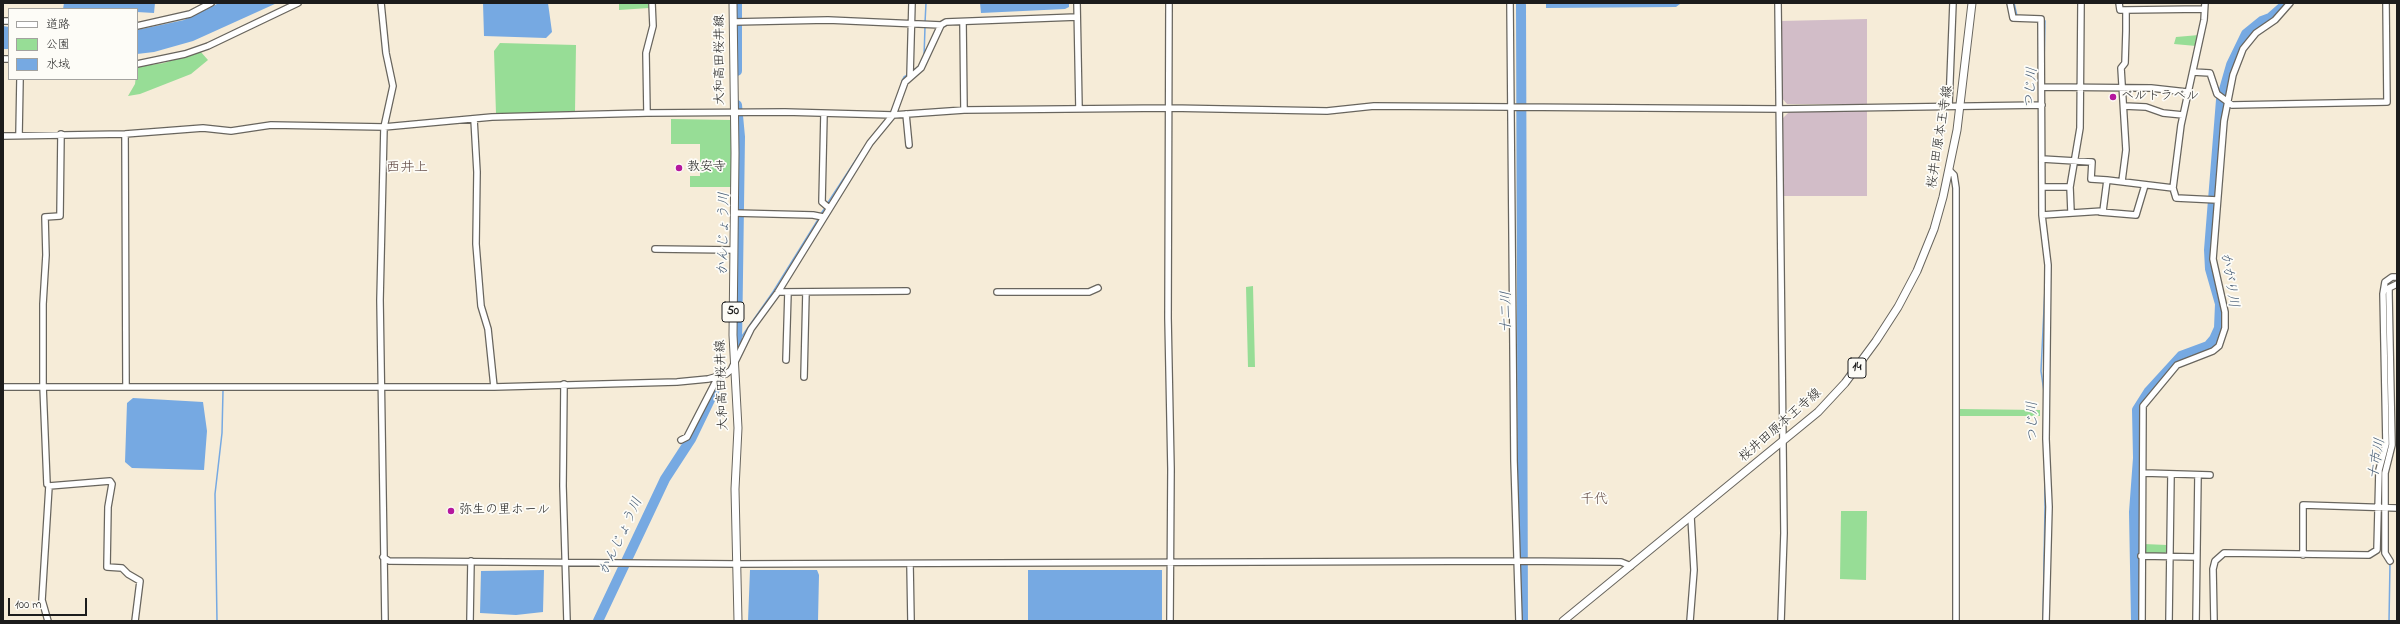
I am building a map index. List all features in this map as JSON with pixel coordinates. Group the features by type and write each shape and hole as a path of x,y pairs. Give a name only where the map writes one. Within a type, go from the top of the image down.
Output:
{"main road":[{"name":"大和高田桜井線","path":"733,3 736,22 737,213 734,250 733,334 738,428 735,489 738,621"},
{"name":"桜井田原本王寺線","path":"1563,621 1818,412 1841,388 1888,324 1925,253 1950,171 1960,106 1972,3"}],"street":[{"path":"138,26 190,14 211,3"},
{"path":"138,64 185,54 208,46 298,3"},
{"path":"381,3 384,17 386,53 393,86 384,127 380,300 385,621"},
{"path":"647,113 646,53 653,26 652,3"},
{"path":"910,76 912,3"},
{"path":"1077,3 1080,109"},
{"path":"1170,3 1170,621"},
{"path":"1510,3 1520,561 1519,621"},
{"path":"1778,3 1784,533 1781,621"},
{"path":"1949,106 1953,3"},
{"path":"2010,3 2013,18 2041,19 2043,87 2042,215 2048,271 2046,292 2048,415 2046,439 2049,507 2046,621"},
{"path":"2070,212 2070,187 2080,128 2081,3"},
{"path":"2119,3 2120,10 2205,6 2194,72 2187,92 2173,188 2176,198 2217,200"},
{"path":"2142,621 2141,556 2144,473 2143,406 2177,365 2213,351 2220,346 2226,328 2226,312 2213,259 2224,121 2232,75 2243,49 2256,33 2275,20 2290,3"},
{"path":"2194,72 2210,73 2217,94 2228,103 2241,106 2387,102 2386,3"},
{"path":"2122,181 2126,150 2122,88 2126,10"},
{"path":"736,22 828,20 941,25 946,22 1077,18"},
{"path":"963,22 964,110"},
{"path":"3,386 382,388 494,387 677,382 718,377 731,370 751,329 778,292 870,143 894,115 905,82 910,76 921,68 941,25"},
{"path":"19,135 20,80"},
{"path":"2043,87 2158,88 2187,92"},
{"path":"3,136 125,134 203,128 231,131 271,125 384,127 442,120 647,113 736,112 894,115 964,110 1169,108 1327,111 1374,106 1426,107 1511,105 1780,109 2042,105"},
{"path":"2124,106 2146,108 2163,113 2183,115"},
{"path":"824,114 822,202 829,208"},
{"path":"906,114 908,145"},
{"path":"474,119 477,172 476,244 481,306 488,329 494,387"},
{"path":"47,484 43,386 45,217 60,216 61,134"},
{"path":"125,134 126,386"},
{"path":"2042,159 2074,159 2092,162 2091,179 2122,181 2173,188"},
{"path":"1950,171 1954,175 1956,188 1957,219 1956,621"},
{"path":"2099,212 2103,211 2107,180"},
{"path":"2042,215 2070,212 2099,212 2136,215 2145,185"},
{"path":"2042,188 2070,187"},
{"path":"737,213 813,215 823,217"},
{"path":"655,249 734,250"},
{"path":"2390,561 2384,553 2379,470 2386,444 2383,294 2385,282 2392,277 2397,277"},
{"path":"2214,621 2213,569 2218,556 2228,553 2369,555 2375,553 2379,545 2384,473 2392,445 2389,288 2397,284"},
{"path":"997,292 1089,292 1098,288"},
{"path":"778,292 908,291"},
{"path":"786,360 788,292"},
{"path":"804,378 806,292"},
{"path":"681,440 687,437 718,377"},
{"path":"564,384 565,562 567,621"},
{"path":"2144,473 2210,475"},
{"path":"2169,621 2171,474"},
{"path":"2196,621 2198,475"},
{"path":"48,621 42,600 49,486 110,481 112,484 108,507 107,567 122,568 140,581 135,621"},
{"path":"2303,555 2303,505 2397,508"},
{"path":"1690,621 1694,570 1691,517"},
{"path":"2141,556 2196,557"},
{"path":"383,557 389,561 737,564 1520,561 1621,562 1631,566"},
{"path":"470,561 470,621"},
{"path":"910,564 911,621"}],"shaded area":[{"path":"1867,19 1867,104 1787,104 1781,97 1780,21"},
{"path":"1867,110 1867,196 1781,196 1781,120 1790,111"}],"green space":[{"path":"619,3 648,3 649,8 619,10"},
{"path":"2199,35 2196,46 2174,44 2176,37"},
{"path":"500,43 576,45 575,112 496,114 494,51"},
{"path":"200,51 208,60 191,74 140,94 128,96 135,84 135,80 138,80 138,67 164,63"},
{"path":"671,119 731,120 731,187 690,187 690,176 700,176 700,144 671,144"},
{"path":"1253,286 1255,367 1248,367 1246,287"},
{"path":"1960,409 2040,410 2040,416 1960,416"},
{"path":"1841,511 1867,511 1866,580 1840,579"},
{"path":"2144,544 2167,545 2166,552 2163,555 2147,555 2144,552"}],"water":[{"path":"64,3 155,3 154,13 138,12 138,8 63,8"},
{"path":"219,3 277,3 193,41 154,52 138,54 138,30 184,20"},
{"path":"483,3 548,3 552,32 546,38 484,36"},
{"path":"980,3 1069,3 1069,7 1065,9 981,13"},
{"path":"1546,3 1680,4 1676,7 1546,8"},
{"path":"3,26 8,27 8,49 3,49"},
{"path":"133,398 203,402 207,431 204,470 132,468 125,462 127,403"},
{"path":"544,570 543,612 516,615 480,613 481,571"},
{"path":"750,570 817,570 819,575 818,621 748,621"},
{"path":"1028,570 1162,570 1162,621 1028,621"}],"waterway":[{"name":"かんじょう川","path":"737,3 737,71"},
{"path":"925,23 926,3"},
{"name":"つじ川","path":"2014,3 2017,16"},
{"name":"かがり川","path":"2136,621 2134,512 2138,458 2137,410 2149,391 2181,356 2208,346 2214,339 2219,328 2220,304 2210,269 2209,250 2221,100 2231,65 2246,34 2262,21 2270,18 2287,3"},
{"name":"十二川","path":"1521,5 1523,621"},
{"name":"つじ川","path":"2031,16 2041,16 2045,21 2044,65"},
{"path":"924,57 925,27"},
{"path":"902,81 904,77 909,74"},
{"name":"かんじょう川","path":"737,105 740,137 737,345"},
{"name":"つじ川","path":"2039,140 2039,192"},
{"path":"827,204 863,149"},
{"path":"820,215 825,208"},
{"path":"738,342 773,292 819,218"},
{"name":"十市川","path":"2390,285 2392,280 2397,280"},
{"name":"つじ川","path":"2043,621 2045,507 2044,392 2041,371 2045,288"},
{"name":"かんじょう川","path":"598,621 665,479 691,439 719,381"},
{"path":"217,621 215,494 222,433 223,391"},
{"name":"十市川","path":"2389,621 2390,563"}],"place":[{"name":"ベルトラベル","path":"2113,97"},
{"name":"教安寺","path":"679,168"},
{"name":"弥生の里ホール","path":"451,511"}],"district":[{"name":"西井上","path":"407,169"},
{"name":"千代","path":"1594,501"}]}
